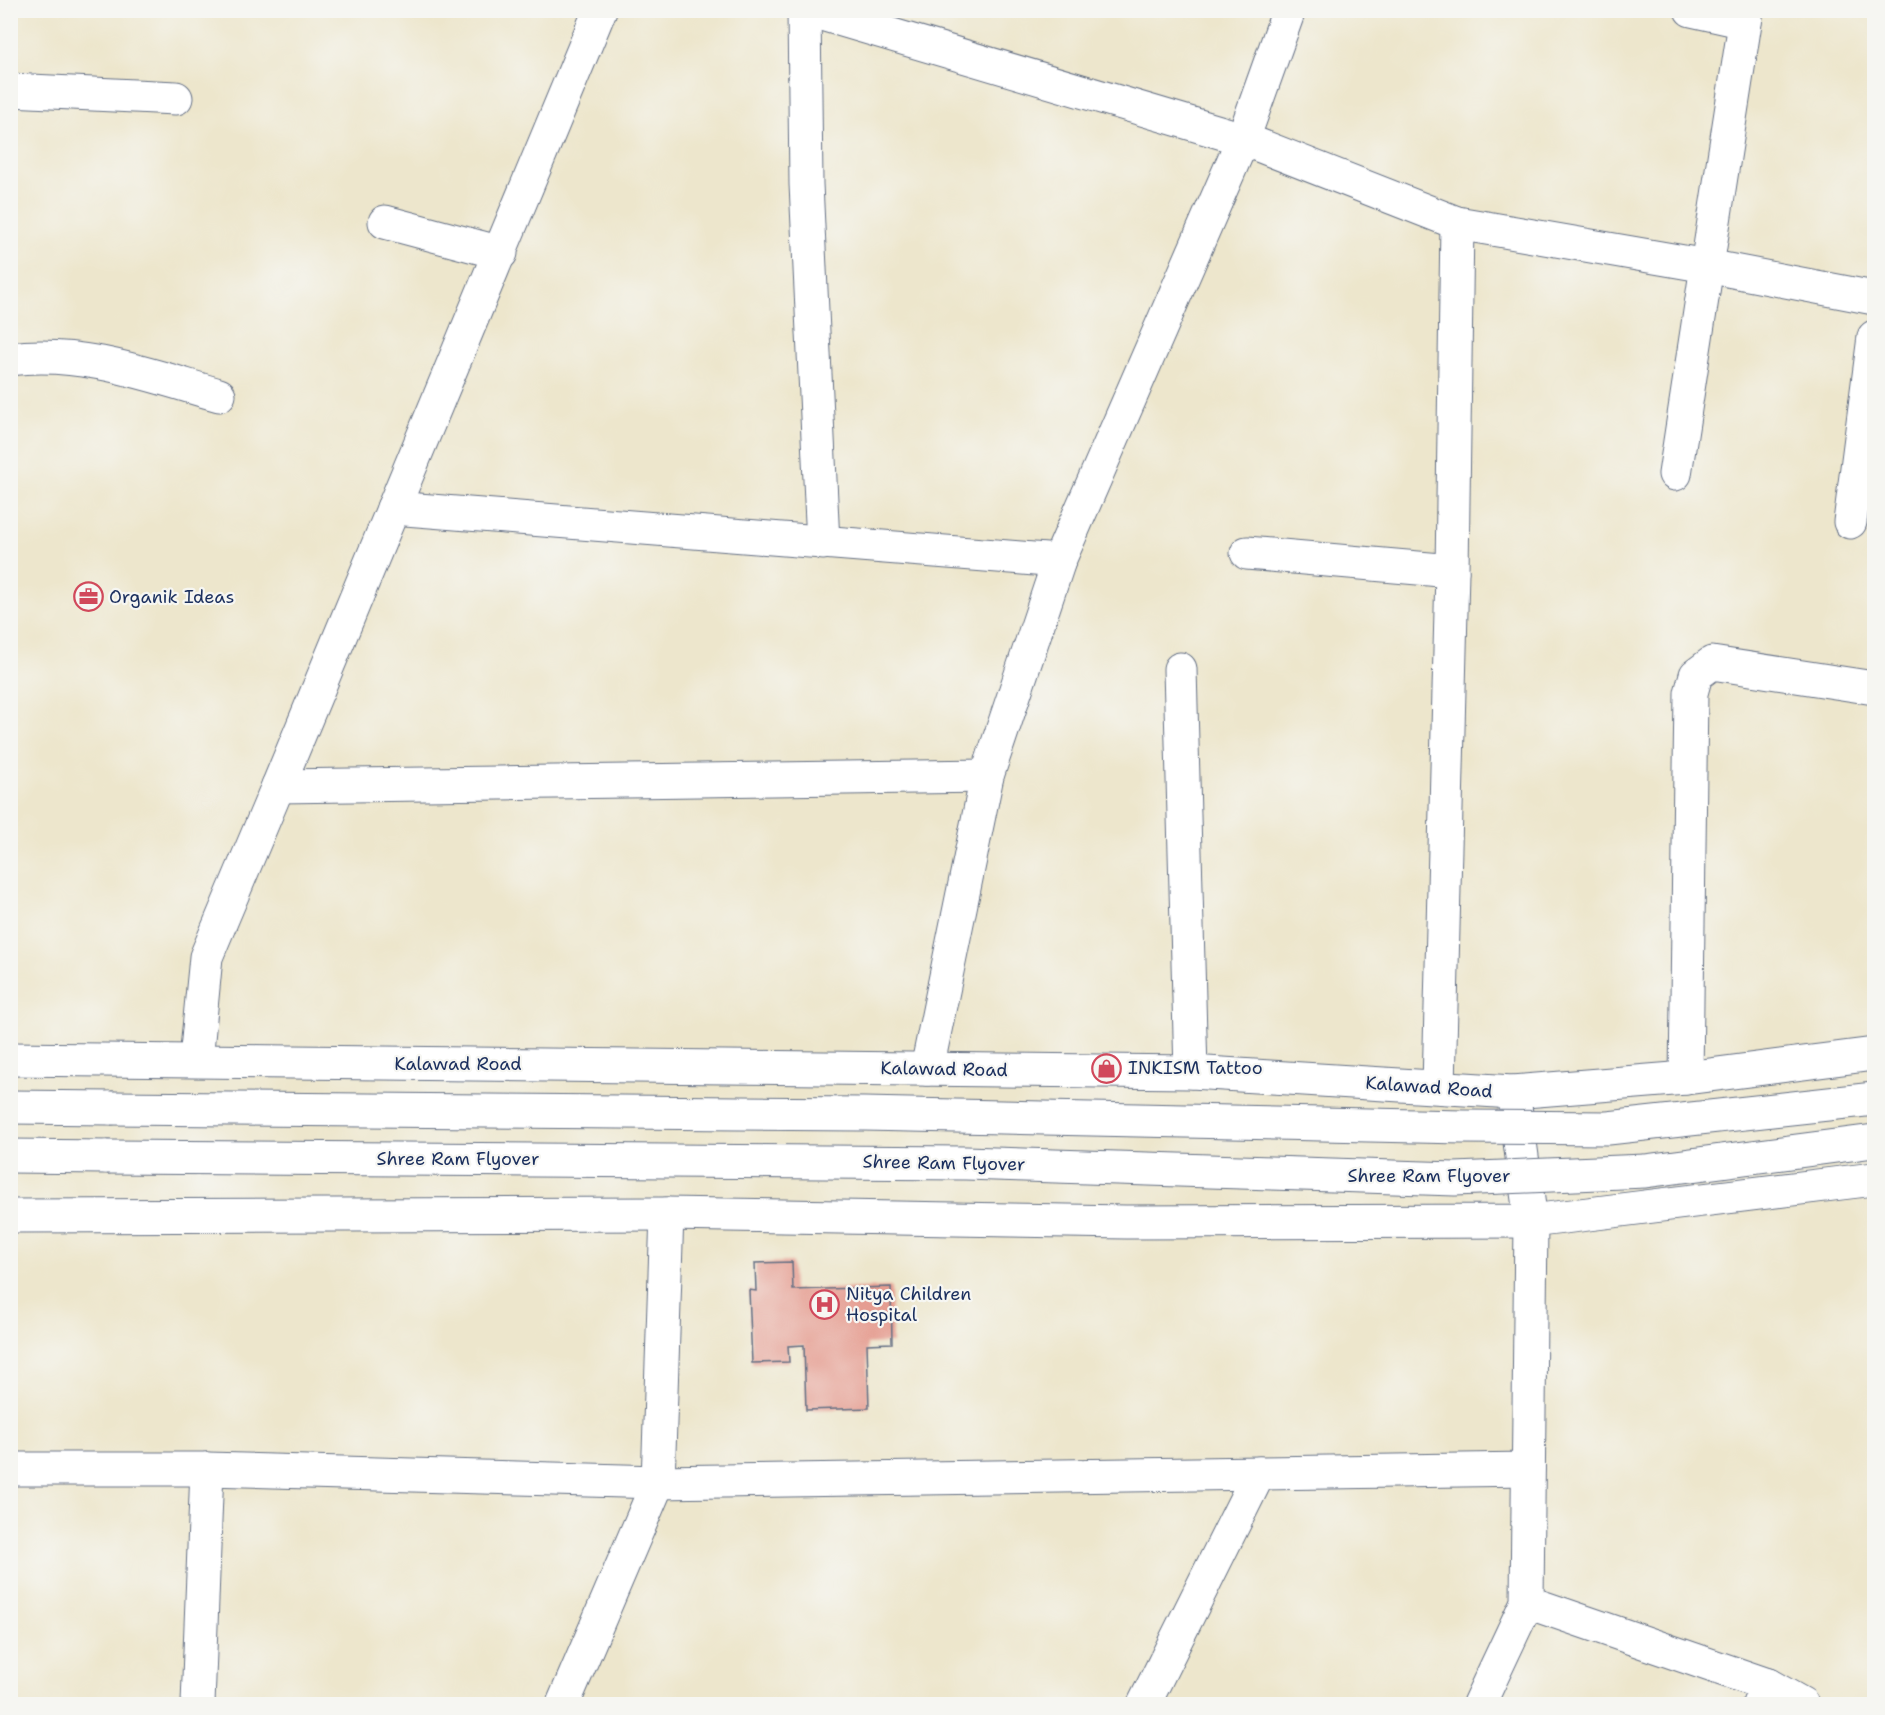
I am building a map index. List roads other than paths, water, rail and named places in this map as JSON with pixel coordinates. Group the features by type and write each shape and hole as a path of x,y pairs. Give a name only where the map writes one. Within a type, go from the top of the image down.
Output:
{"street":[{"path":"196,1060 206,957 501,253 600,10"},
{"path":"823,543 806,184 806,10 1243,139 1457,223 1875,297"},
{"path":"927,1069 987,776 1059,561 1243,139 1289,10"},
{"path":"1675,474 1746,16 1691,10"},
{"path":"10,90 176,98"},
{"path":"385,222 501,253"},
{"path":"1439,1086 1452,571 1457,223"},
{"path":"1850,522 1875,337"},
{"path":"10,359 35,356 118,367 219,395"},
{"path":"393,508 1059,561"},
{"path":"1247,553 1452,571"},
{"path":"1686,1078 1691,693 1696,675 1712,663 1875,688"},
{"path":"1180,669 1191,1072"},
{"path":"278,786 987,776"},
{"name":"Kalawad Road","path":"10,1059 1191,1072 1514,1092 1686,1078 1875,1054"},
{"path":"1479,1704 1527,1602 1531,1221 1514,1092"},
{"path":"10,1107 864,1113 1463,1127 1608,1128 1875,1099"},
{"name":"Shree Ram Flyover","path":"10,1156 966,1162 1455,1179 1645,1170 1875,1141"},
{"path":"10,1216 667,1214 1126,1222 1531,1221 1875,1179"},
{"path":"563,1704 658,1482 667,1214"},
{"path":"10,1468 207,1469 658,1482 1528,1469"},
{"path":"198,1704 207,1469"},
{"path":"1144,1704 1259,1473"},
{"path":"1527,1602 1763,1695 1802,1704"}],"place":[{"name":"Organik Ideas","path":"88,597"},
{"name":"INKISM Tattoo","path":"1107,1068"},
{"name":"Nitya Children Hospital","path":"825,1304"}]}
